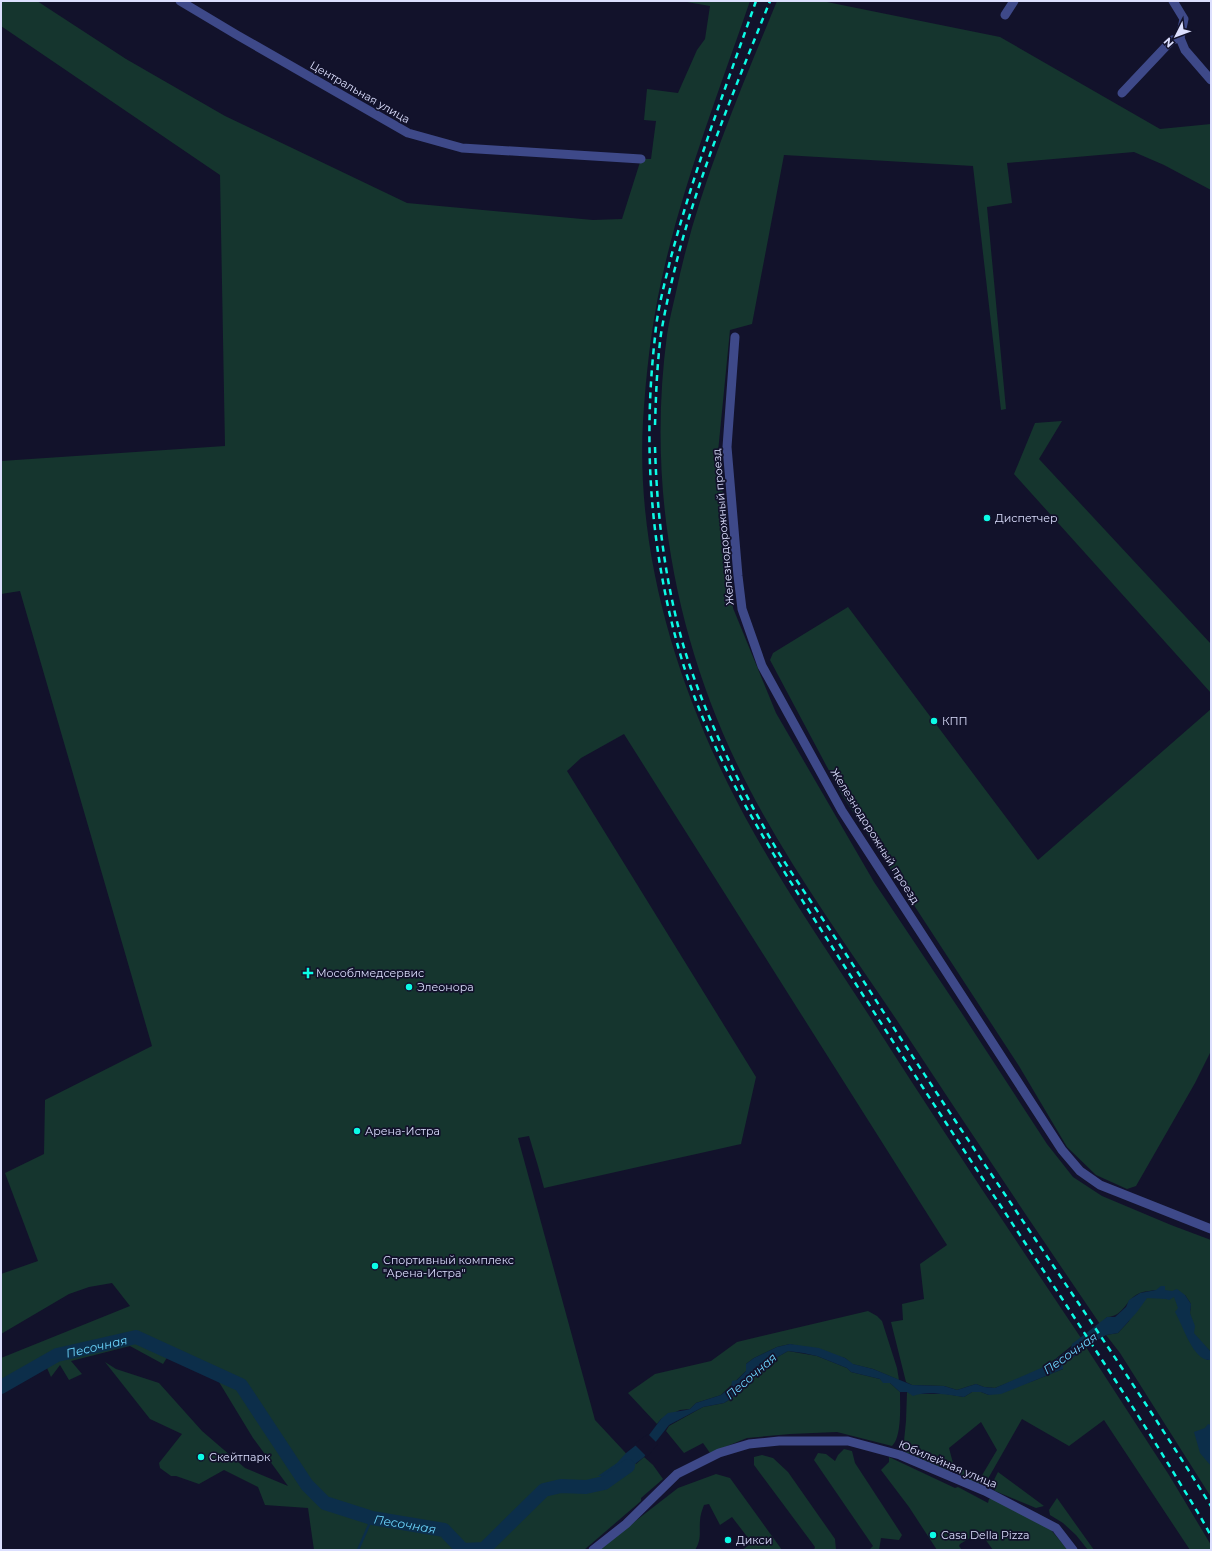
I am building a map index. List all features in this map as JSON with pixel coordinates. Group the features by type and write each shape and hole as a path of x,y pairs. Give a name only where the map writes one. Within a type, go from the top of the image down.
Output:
{"street":[{"name":"Центральная улица","path":"180,1 408,133 462,148 641,159"},
{"path":"1005,15 1014,1"},
{"path":"1173,1 1184,19 1180,38 1185,50 1211,80"},
{"path":"1122,93 1172,40 1180,38"},
{"name":"Железнодорожный проезд","path":"735,337 727,447 742,609 762,666 842,811 1062,1150 1080,1171 1100,1185 1211,1229"},
{"name":"Юбилейная улица","path":"593,1550 626,1524 677,1474 719,1453 749,1444 779,1441 828,1440 848,1441 900,1455 954,1477 1020,1508 1056,1528 1073,1550"}],"green space":[{"path":"1,1 37,1 126,59 225,116 407,203 593,220 622,219 641,159 651,159 656,121 644,120 647,89 678,93 697,50 705,39 710,6 681,1 750,1 690,175 679,211 657,299 647,369 643,421 642,468 652,562 662,608 675,653 708,742 728,784 760,844 922,1098 1081,1338 1048,1365 995,1388 984,1387 976,1384 957,1390 944,1386 912,1385 906,1382 891,1322 903,1320 902,1304 924,1299 920,1264 947,1245 624,734 581,758 567,771 756,1077 741,1144 544,1188 529,1136 518,1138 595,1420 636,1464 644,1457 653,1465 663,1479 641,1498 641,1501 584,1550 314,1550 308,1508 265,1505 258,1487 224,1470 199,1484 176,1476 171,1476 160,1468 159,1463 182,1434 150,1419 105,1362 116,1369 159,1383 202,1431 245,1468 288,1486 253,1438 219,1382 173,1348 163,1364 130,1346 71,1361 82,1374 69,1380 60,1365 51,1377 43,1359 4,1381 1,1385 1,1358 130,1306 112,1283 89,1287 69,1294 1,1334 1,1274 38,1261 5,1173 44,1154 45,1100 152,1046 20,591 1,594 1,461 225,446 220,175 1,26"},
{"path":"777,1 822,1 1000,37 1160,129 1211,124 1211,190 1164,165 1134,152 1007,163 1012,203 987,207 1006,409 1001,410 973,166 784,155 752,324 730,330 718,452 732,573 733,608 776,713 874,882 1047,1144 1073,1177 1102,1196 1211,1240 1211,1352 1194,1336 1190,1313 1191,1304 1185,1295 1180,1305 1179,1318 1207,1360 1211,1360 1211,1497 1120,1353 1106,1335 1118,1333 1129,1321 1133,1309 1156,1290 1142,1292 1135,1296 1118,1314 1107,1317 1100,1324 801,878 766,820 725,737 703,682 686,626 673,569 665,511 661,452 662,394 667,335 695,217 733,108"},
{"path":"1062,421 1039,459 1211,644 1211,693 1014,474 1035,423"},
{"path":"848,607 1038,860 1211,709 1211,1051 1195,1083 1136,1186 1127,1189 1096,1175 1067,1147 1019,1066 842,795 770,660 773,653"},
{"path":"868,1311 882,1321 897,1368 899,1380 873,1369 852,1364 845,1358 790,1344 777,1347 754,1358 746,1364 746,1371 721,1395 696,1403 690,1409 680,1410 661,1419 657,1424 628,1393 655,1374 711,1361 737,1342"},
{"path":"1086,1347 1169,1475 1211,1545 1211,1550 1190,1550 1104,1420 1069,1446 1022,1419 985,1484 979,1484 965,1478 960,1474 961,1469 971,1473 975,1478 981,1477 997,1450 981,1422 949,1448 954,1467 948,1471 903,1451 907,1392 916,1394 946,1394 964,1397 972,1392 981,1392 989,1395 1033,1381 1063,1369 1063,1365"},
{"path":"788,1351 817,1356 847,1368 851,1372 880,1379 890,1383 900,1392 899,1428 895,1442 892,1446 837,1432 747,1438 710,1453 703,1443 684,1453 666,1431 669,1426 703,1407 724,1403 732,1398 750,1378 758,1373 767,1363"},
{"path":"844,1449 852,1451 855,1463 902,1535 899,1540 881,1538 879,1550 869,1550 873,1546 814,1460 818,1453 826,1454 835,1461"},
{"path":"762,1455 773,1458 788,1472 835,1539 836,1550 814,1550 815,1547 754,1465 754,1457"},
{"path":"889,1457 955,1488 958,1487 988,1503 989,1499 997,1498 1051,1530 1068,1550 993,1550 980,1532 960,1544 959,1546 962,1550 937,1550 909,1507 881,1470 889,1462"},
{"path":"998,1472 1044,1506 1036,1508 995,1491 993,1484"},
{"path":"716,1474 730,1478 782,1550 742,1550 752,1543 732,1517 720,1525 709,1504 704,1505 702,1511 699,1539 695,1550 598,1550 678,1488"},
{"path":"1057,1498 1094,1550 1088,1550 1076,1535 1063,1523 1050,1515 1049,1510"}],"water":[{"path":"1161,1286 1165,1286 1165,1290 1172,1291 1177,1289 1185,1295 1191,1304 1190,1313 1195,1326 1194,1333 1211,1352 1211,1360 1205,1359 1199,1355 1189,1342 1175,1312 1178,1308 1174,1297 1169,1300 1147,1298 1137,1312 1118,1333 1106,1335 1086,1347 1063,1365 1063,1369 1001,1394 989,1395 981,1392 972,1392 964,1397 924,1393 913,1396 907,1392 900,1392 890,1383 883,1383 880,1379 851,1372 847,1368 817,1356 788,1351 767,1363 766,1367 750,1378 732,1398 724,1403 703,1407 669,1425 644,1457 618,1476 598,1476 617,1463 626,1453 649,1435 661,1419 668,1413 690,1409 696,1403 721,1395 731,1387 732,1381 737,1380 746,1371 746,1364 754,1358 777,1347 790,1344 819,1348 845,1358 853,1364 873,1369 912,1385 944,1386 957,1390 976,1384 984,1387 995,1388 1048,1365 1071,1348 1072,1344 1107,1317 1115,1317 1126,1307 1129,1300 1140,1293 1156,1290"},
{"path":"1208,1424 1211,1425 1211,1466 1200,1453 1194,1432 1205,1428"}],"pier":[{"path":"648,1434 658,1444 647,1457 634,1444"}],"waterway":[{"name":"Песочная","path":"1,1387 57,1355 136,1337 241,1385 307,1485 325,1503 372,1518 444,1530 463,1550 484,1549 544,1490 561,1486 586,1487 604,1483 628,1466"},
{"path":"358,1550 372,1518"}],"railway":[{"path":"756,1 710,130 689,195 670,261 657,318 651,376 650,455 652,495 655,534 661,573 679,650 693,693 710,734 729,775 773,853 898,1050 1131,1404 1211,1536"},
{"path":"655,425 661,334 677,260 696,194 770,1"},
{"path":"655,447 663,550 678,626 703,703 737,778 791,872 948,1110 1138,1392 1211,1506"}],"place":[{"name":"Диспетчер","path":"987,518"},
{"name":"КПП","path":"934,721"},
{"name":"Мособлмедсервис","path":"308,973"},
{"name":"Элеонора","path":"409,987"},
{"name":"Арена-Истра","path":"357,1131"},
{"name":"Спортивный комплекс \"Арена-Истра\"","path":"375,1266"},
{"name":"Скейтпарк","path":"201,1457"},
{"name":"Casa Della Pizza","path":"933,1535"},
{"name":"Дикси","path":"728,1540"}]}
